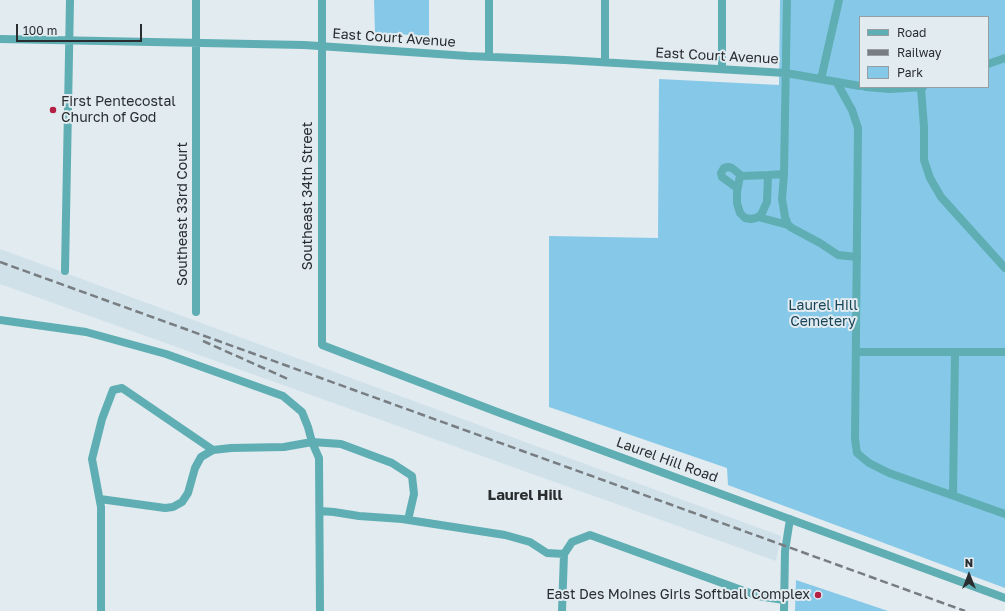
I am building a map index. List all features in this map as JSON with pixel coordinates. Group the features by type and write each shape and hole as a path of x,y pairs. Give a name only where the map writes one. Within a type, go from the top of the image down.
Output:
{"street":[{"path":"65,271 70,0"},
{"name":"Southeast 33rd Court","path":"196,0 196,312"},
{"name":"Southeast 34th Street","path":"322,0 322,345"},
{"path":"489,0 489,57"},
{"path":"605,0 605,62"},
{"path":"722,0 722,69"},
{"path":"786,0 783,209 788,225"},
{"path":"820,80 839,0"},
{"name":"East Court Avenue","path":"0,39 321,46 489,57 605,62 786,73 859,86"},
{"path":"989,64 1005,58"},
{"path":"837,83 852,110 858,128 855,439 857,453 869,463 888,473 1005,514"},
{"path":"878,88 922,88 924,160 930,178 941,197 1005,268"},
{"path":"737,188 722,177 724,168 732,168 742,176 784,174"},
{"path":"742,176 740,176 737,188 737,202 740,213 745,218 751,219 762,215 767,202 768,175"},
{"path":"758,217 788,225 838,255 857,257"},
{"path":"0,320 86,332 166,354 283,396 302,412 319,458 320,611"},
{"name":"Laurel Hill Road","path":"322,345 1005,598"},
{"path":"856,352 1005,352"},
{"path":"953,495 955,352"},
{"path":"101,611 100,499 92,459 102,419 113,390 122,388 213,450"},
{"path":"100,499 165,508 173,507 182,502 188,493 195,468 201,457 213,450 231,448 284,447 312,442 341,444 392,463 412,476 414,494 408,520"},
{"path":"320,511 408,520 505,535 530,542 547,553 564,554"},
{"path":"784,611 785,551 790,519"},
{"path":"562,611 564,554 572,542 590,535 758,596 784,600"}],"shaded area":[{"path":"0,249 781,536 776,561 0,284"}],"green space":[{"path":"374,0 429,0 429,36 375,33"},
{"name":"Laurel Hill Cemetery","path":"780,0 1005,0 1005,588 728,485 727,468 549,407 549,236 658,238 659,79 779,85"},
{"name":"East Des Moines Girls Softball Complex","path":"796,580 888,611 795,611"}],"railway":[{"path":"0,262 965,611"},
{"path":"203,341 288,379"}],"place":[{"name":"First Pentecostal Church of God","path":"53,110"},
{"name":"East Des Moines Girls Softball Complex","path":"818,595"}],"district":[{"name":"Laurel Hill","path":"525,495"}]}
